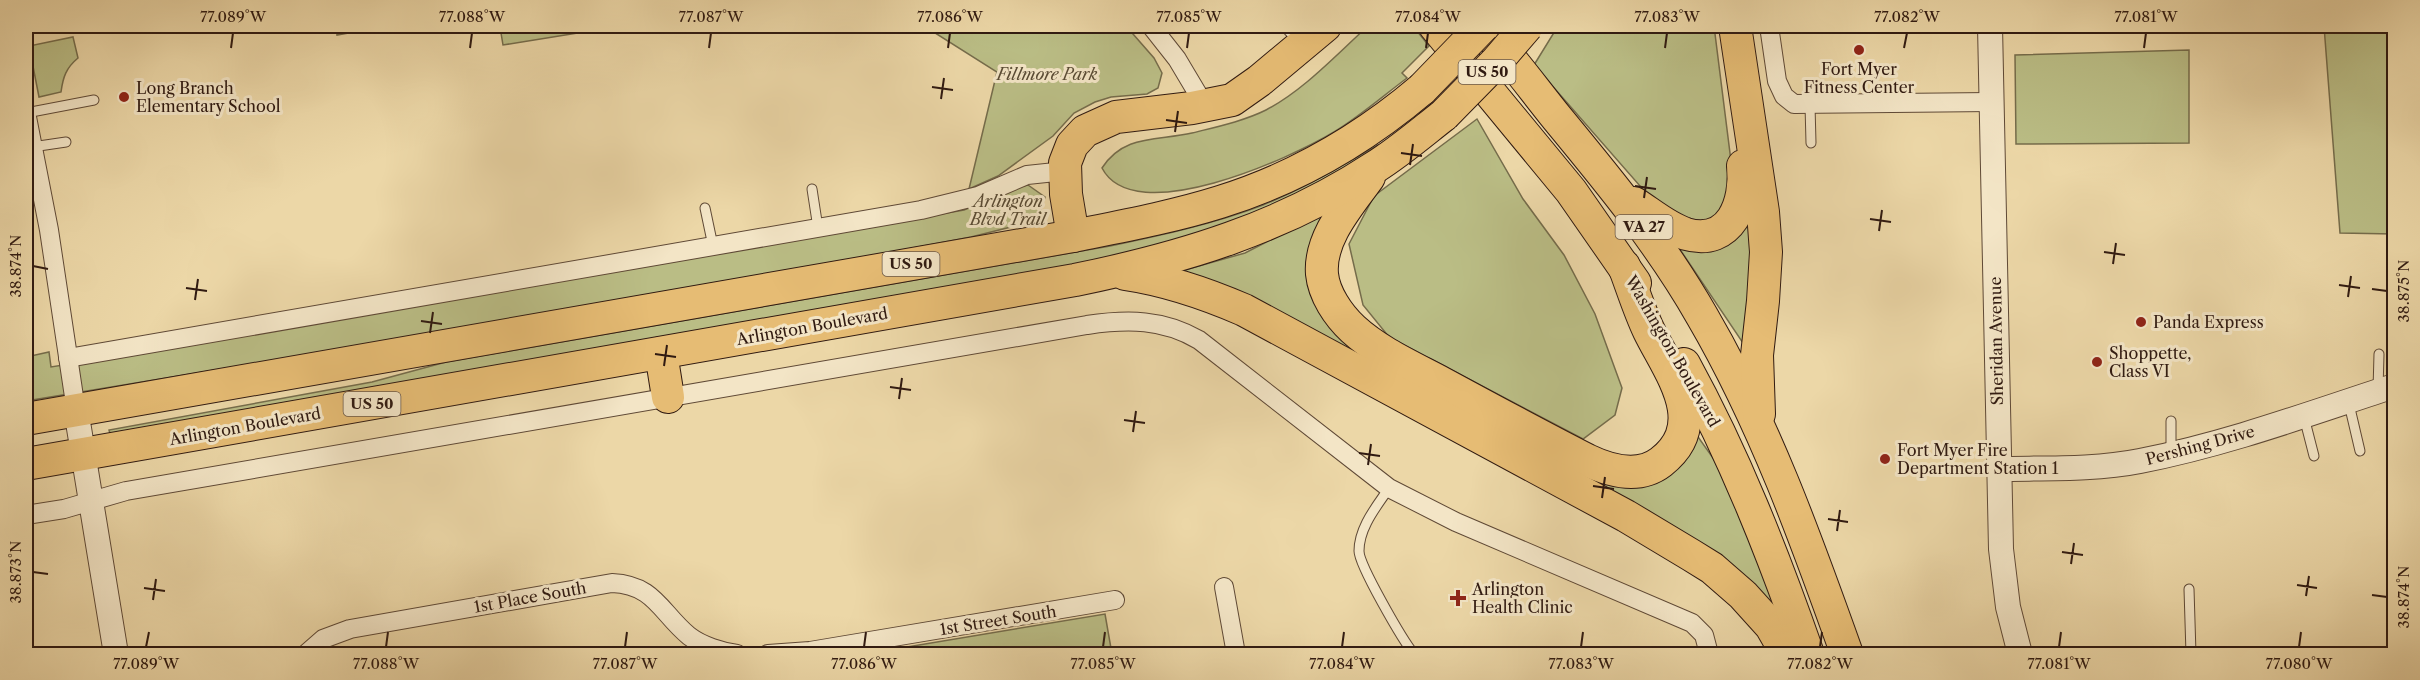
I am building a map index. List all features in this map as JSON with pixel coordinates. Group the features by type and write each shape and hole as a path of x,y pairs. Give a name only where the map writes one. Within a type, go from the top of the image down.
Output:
{"highway":[{"path":"1073,236 1066,194 1065,171 1067,155 1077,138 1085,130 1105,120 1126,115 1205,106 1232,100 1240,95 1293,36 1325,26"},
{"name":"Washington Boulevard","path":"1435,26 1571,191 1624,266 1678,353 1723,438 1751,502 1808,654"},
{"name":"US 50","path":"26,419 1073,236 1166,217 1252,190 1315,162 1344,145 1398,109 1483,26"},
{"name":"VA 27","path":"1483,26 1618,192 1668,261 1696,306 1761,433 1791,502 1847,654"},
{"name":"Arlington Boulevard","path":"26,464 1113,273 1171,259 1237,237 1329,195 1376,166 1444,115 1497,62 1527,26"},
{"path":"1618,192 1668,225 1687,234 1698,236 1716,232 1726,226 1739,210 1743,199 1744,175 1724,26"},
{"path":"1736,26 1766,252 1756,371 1761,433"},
{"path":"1376,166 1337,223 1323,255 1324,285 1342,317 1362,337 1392,356 1574,454 1607,468 1637,471 1656,465 1674,450 1683,434 1685,417 1678,388 1648,329 1624,266"},
{"path":"1113,273 1161,282 1204,294 1244,310 1626,516 1712,568 1743,595 1771,626 1787,654"},
{"path":"661,353 668,397"}],"street":[{"path":"1151,26 1178,59 1205,106"},
{"path":"1769,26 1777,81 1784,96 1794,104 1991,102"},
{"name":"Sheridan Avenue","path":"1990,26 2003,576 2020,654"},
{"path":"26,113 49,230 116,654"},
{"path":"68,358 939,207 978,196 1028,175 1065,171"},
{"path":"26,515 91,502 126,491 668,397 1111,321 1148,321 1180,329 1199,340 1389,488 1473,530 1685,619 1704,635 1709,654"},
{"name":"Pershing Drive","path":"1999,469 2110,465 2171,454 2200,448 2386,389"},
{"name":"1st Place South","path":"308,653 323,639 350,630 612,583 630,584 641,589 691,638 710,647 737,654"},
{"path":"1224,587 1236,654"},
{"name":"1st Street South","path":"810,653 1115,600"},
{"path":"768,654 810,653"}],"lane":[{"path":"26,113 94,100"},
{"path":"1810,105 1811,144"},
{"path":"32,147 66,142"},
{"path":"812,189 818,228"},
{"path":"705,208 712,246"},
{"path":"2379,354 2386,389"},
{"path":"2348,401 2360,451"},
{"path":"2303,415 2314,456"},
{"path":"2171,421 2171,454"},
{"path":"1389,488 1367,522 1361,538 1360,557 1399,633 1414,654"},
{"path":"2189,588 2191,654"},
{"path":"2384,654 2394,647"}],"green space":[{"path":"336,26 387,26 337,35"},
{"path":"492,26 621,26 503,45 500,27"},
{"name":"Fillmore Park","path":"924,26 1126,26 1154,58 1162,73 1158,88 1147,94 1111,97 1074,113 1053,136 998,176 969,189 997,72"},
{"path":"1368,26 1413,26 1429,46 1402,73 1407,78 1353,120 1313,144 1250,171 1214,183 1178,191 1146,192 1119,185 1102,168 1120,149 1131,144 1192,133 1239,121 1266,110 1307,82"},
{"path":"1558,26 1714,26 1734,185 1717,221 1688,222 1661,210 1534,65"},
{"path":"2324,26 2394,26 2394,234 2340,233"},
{"path":"73,37 78,58 66,73 61,92 39,97 29,46"},
{"path":"2189,50 2189,143 2016,144 2015,55"},
{"path":"1477,119 1523,199 1564,255 1595,314 1622,388 1615,415 1583,439 1389,337 1363,305 1349,244 1374,196"},
{"path":"1378,145 1380,149 1352,168 1239,224 1118,261 111,437 109,430 372,382 446,362 1149,238 1244,212 1278,199"},
{"name":"Arlington Blvd Trail","path":"1028,185 1045,197 1040,212 1015,226 971,237 616,304 26,401 26,357 49,352 51,367 95,360 964,210"},
{"path":"1753,200 1749,352 1673,239"},
{"path":"1335,207 1318,303 1612,483 1696,434 1718,465 1787,628 1751,585 1174,273 1245,253"},
{"path":"1105,614 1112,654 865,654"}],"place":[{"name":"Fort Myer Fitness Center","path":"1859,50"},
{"name":"Long Branch Elementary School","path":"124,97"},
{"name":"Panda Express","path":"2141,322"},
{"name":"Shoppette, Class VI","path":"2097,362"},
{"name":"Fort Myer Fire Department Station 1","path":"1885,459"},
{"name":"Arlington Health Clinic","path":"1458,598"}]}
